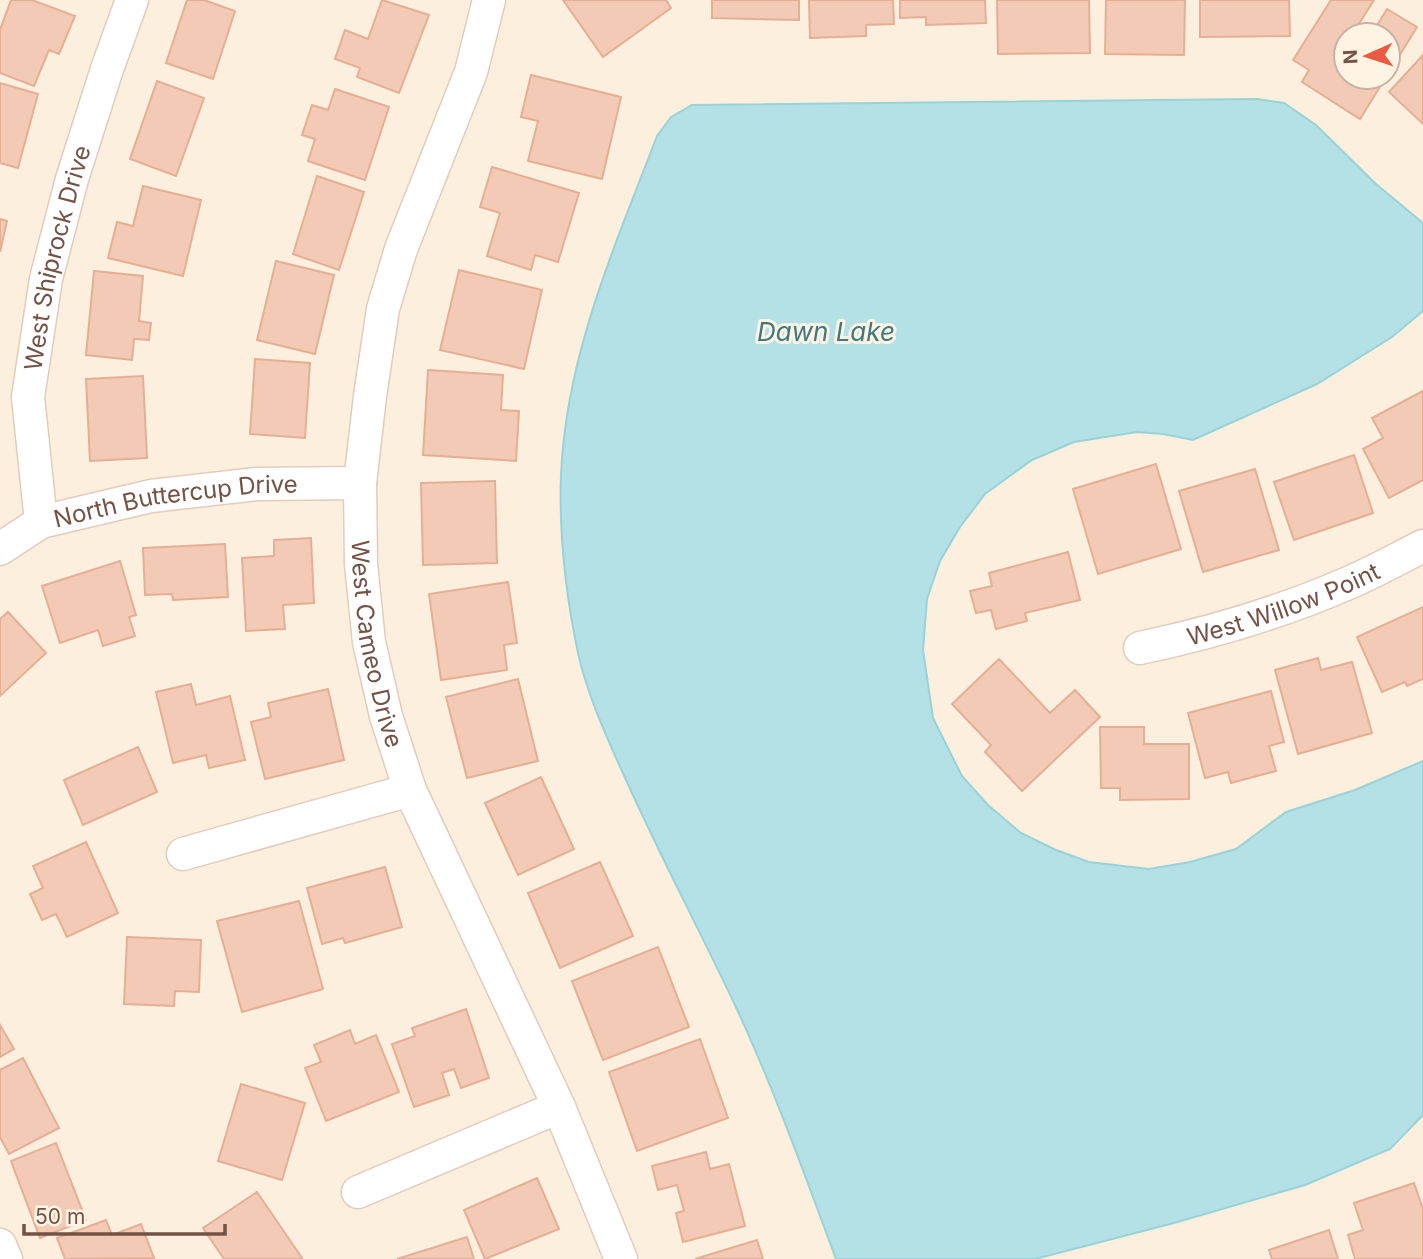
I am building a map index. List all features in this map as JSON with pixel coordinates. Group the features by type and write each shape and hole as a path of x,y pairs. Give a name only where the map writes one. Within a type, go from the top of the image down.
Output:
{"street":[{"name":"West Shiprock Drive","path":"41,522 28,397 46,279 72,179 132,0"},
{"name":"West Cameo Drive","path":"489,0 471,72 401,249 383,309 360,482 361,564 369,642 386,716 410,790 559,1107 621,1259"},
{"name":"North Buttercup Drive","path":"0,549 41,522 151,496 257,484 360,482"},
{"name":"West Willow Point","path":"1140,648 1200,636 1276,611 1347,584 1423,547"},
{"path":"183,854 410,790"},
{"path":"358,1192 559,1107"},
{"path":"0,1245 6,1259"}],"water":[{"name":"Dawn Lake","path":"1257,99 1284,103 1316,125 1376,184 1423,223 1423,311 1392,337 1317,384 1193,440 1137,432 1074,442 1032,460 985,494 960,527 940,561 927,599 923,650 933,718 962,776 988,805 1021,833 1089,862 1149,869 1190,862 1236,849 1286,812 1355,790 1423,761 1423,1115 1390,1149 1305,1185 1035,1259 836,1259 762,1066 603,728 578,653 564,564 561,475 572,387 582,344 609,260 657,136 671,117 692,105"}],"building":[{"path":"11,0 32,0 75,16 59,54 49,50 34,86 0,73 0,30"},
{"path":"187,0 204,0 235,11 213,79 166,63"},
{"path":"382,0 429,15 399,93 357,77 360,68 335,59 345,30 368,39"},
{"path":"563,0 666,0 671,8 603,57"},
{"path":"712,0 799,0 799,20 712,18"},
{"path":"809,0 893,0 894,24 866,25 866,36 810,38"},
{"path":"900,0 985,0 986,23 926,25 926,17 900,18"},
{"path":"997,0 1089,0 1090,53 998,54"},
{"path":"1106,0 1185,0 1184,55 1105,54"},
{"path":"1200,0 1289,0 1290,36 1200,37"},
{"path":"1331,0 1374,0 1361,21 1332,21 1332,91 1377,91 1360,119 1302,82 1309,70 1293,60"},
{"path":"1387,9 1417,27 1402,51 1402,21 1380,21"},
{"path":"1423,55 1423,124 1389,92 1402,91 1402,78"},
{"path":"531,75 621,97 602,179 528,161 538,121 521,117"},
{"path":"157,81 204,98 176,176 130,159"},
{"path":"0,83 38,94 18,168 0,163"},
{"path":"335,89 389,107 365,180 308,161 315,139 302,135 312,105 328,110"},
{"path":"492,167 579,193 558,262 535,255 531,270 487,256 500,213 480,207"},
{"path":"317,176 364,192 339,270 293,254"},
{"path":"143,186 201,200 183,276 108,258 117,222 133,226"},
{"path":"0,219 7,221 0,252"},
{"path":"276,261 334,275 315,354 257,340"},
{"path":"459,270 542,290 524,369 440,350"},
{"path":"94,271 143,276 139,321 151,323 149,340 134,339 132,360 86,355"},
{"path":"255,359 310,363 305,438 250,434"},
{"path":"428,370 503,375 501,410 519,411 516,461 423,455"},
{"path":"143,376 147,458 90,461 86,379"},
{"path":"1423,391 1423,480 1389,498 1363,449 1383,438 1372,418"},
{"path":"1354,455 1373,513 1294,540 1274,482"},
{"path":"1156,464 1181,549 1098,574 1073,489"},
{"path":"1255,469 1279,550 1203,572 1179,491"},
{"path":"495,481 497,563 423,565 421,483"},
{"path":"311,538 314,603 283,605 285,629 246,631 242,558 274,556 274,540"},
{"path":"225,544 228,597 173,600 172,594 145,595 143,548"},
{"path":"1068,552 1080,600 1025,613 1027,621 996,629 991,610 976,613 970,591 992,586 989,573"},
{"path":"120,561 136,615 129,617 135,636 103,646 98,630 60,643 42,586"},
{"path":"508,582 517,643 504,645 507,670 441,680 429,594"},
{"path":"1423,607 1423,679 1407,686 1405,682 1382,692 1357,637"},
{"path":"8,612 46,653 0,696 0,619"},
{"path":"1318,658 1321,670 1352,662 1372,733 1298,754 1275,670"},
{"path":"999,659 1050,713 1075,690 1100,717 1022,791 985,752 991,745 952,704"},
{"path":"518,679 538,761 467,778 446,697"},
{"path":"191,684 196,705 230,696 245,760 209,768 206,755 173,763 156,692"},
{"path":"328,689 344,760 265,779 251,722 271,717 268,703"},
{"path":"1271,691 1284,742 1269,746 1276,771 1231,783 1228,772 1205,778 1188,713"},
{"path":"1100,727 1144,727 1144,744 1189,744 1189,799 1120,800 1120,788 1101,788"},
{"path":"138,747 157,792 83,825 64,780"},
{"path":"541,777 574,849 518,875 485,803"},
{"path":"86,842 118,913 67,937 56,914 42,920 30,894 43,888 33,866"},
{"path":"600,862 633,936 560,968 528,893"},
{"path":"385,867 402,927 345,943 343,938 322,944 307,888"},
{"path":"299,901 323,989 242,1012 217,921"},
{"path":"127,937 201,940 199,992 175,991 174,1006 124,1004"},
{"path":"658,947 689,1027 603,1060 572,981"},
{"path":"466,1009 489,1078 461,1088 454,1069 442,1073 449,1095 414,1107 392,1044 415,1036 412,1028"},
{"path":"0,1025 14,1049 0,1057"},
{"path":"350,1030 355,1044 376,1035 399,1092 326,1121 305,1068 321,1062 314,1045"},
{"path":"700,1039 728,1118 637,1151 609,1072"},
{"path":"23,1058 59,1128 9,1154 0,1137 0,1070"},
{"path":"241,1084 305,1103 282,1180 218,1161"},
{"path":"56,1143 86,1220 40,1238 11,1161"},
{"path":"706,1152 710,1169 729,1164 745,1226 683,1242 676,1213 684,1211 677,1185 658,1190 652,1166"},
{"path":"537,1178 559,1229 485,1259 464,1210"},
{"path":"1414,1183 1423,1209 1423,1259 1355,1259 1348,1235 1363,1230 1354,1203"},
{"path":"257,1192 302,1258 224,1259 203,1228"},
{"path":"106,1220 112,1235 141,1224 154,1258 65,1259 57,1238"},
{"path":"1329,1230 1338,1259 1272,1259 1269,1250"},
{"path":"467,1237 474,1259 397,1259"},
{"path":"757,1240 763,1259 695,1259"}]}
